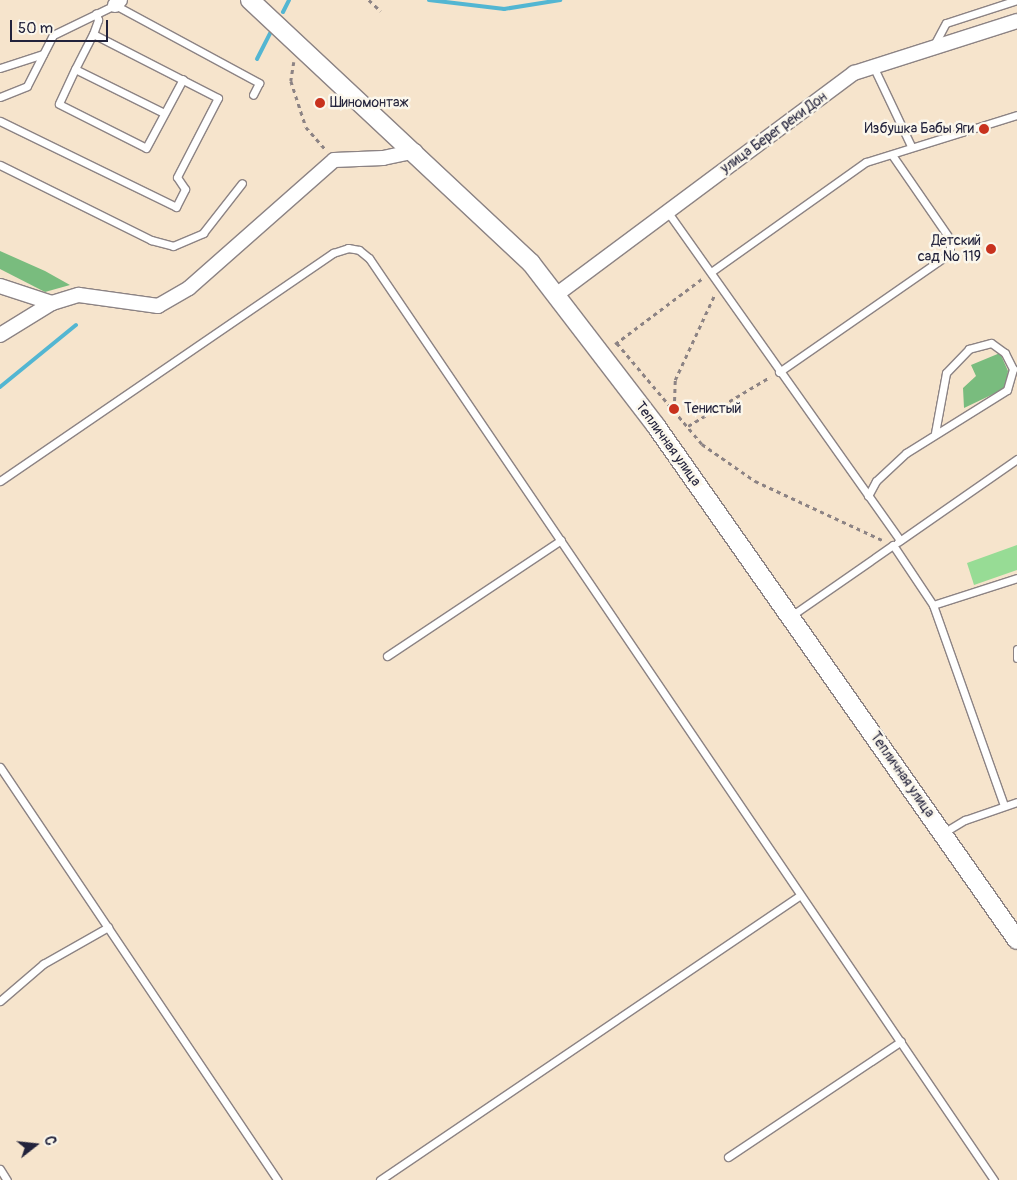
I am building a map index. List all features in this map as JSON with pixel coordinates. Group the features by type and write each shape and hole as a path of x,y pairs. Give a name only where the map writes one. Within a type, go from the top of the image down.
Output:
{"street":[{"name":"Тепличная улица","path":"253,1 415,151 530,263 601,354 790,616 1017,940"},
{"name":"улица Берег реки Дон","path":"556,295 854,73 1017,20"},
{"path":"0,335 52,303 79,295 158,306 189,288 334,160 415,151"},
{"path":"0,286 52,303"}],"lane":[{"path":"933,47 946,23 1017,0"},
{"path":"0,97 27,86 53,35 118,3 259,83 253,95"},
{"path":"96,13 98,20 59,104 146,148 183,79"},
{"path":"0,121 176,207 185,189 178,177 218,98 92,34"},
{"path":"0,68 43,54"},
{"path":"873,66 911,146"},
{"path":"76,69 164,114"},
{"path":"711,272 866,162 892,155 911,146 1017,115"},
{"path":"779,372 950,253 950,239 892,155"},
{"path":"0,165 151,240 173,246 203,232 242,183"},
{"path":"667,211 779,372 900,540"},
{"path":"0,481 325,258 348,248 369,258 561,540 799,896 901,1041 994,1180"},
{"path":"868,496 876,481 935,433 1008,390 1013,369 1005,353 991,343 969,349 946,373 935,433"},
{"path":"790,616 1017,459"},
{"path":"388,656 561,540"},
{"path":"893,545 933,605 1004,806"},
{"path":"933,605 1017,578"},
{"path":"1017,649 1017,658"},
{"path":"0,767 278,1180"},
{"path":"943,833 1017,802"},
{"path":"380,1180 799,896"},
{"path":"0,1000 43,964 108,927"},
{"path":"728,1157 901,1041"},
{"path":"0,1169 8,1180"}],"path":[{"path":"369,0 381,11"},
{"path":"297,42 292,81 306,127 334,160"},
{"path":"601,354 711,272 716,292 675,380 674,408"},
{"path":"616,343 674,408 702,444 755,481 893,545"},
{"path":"688,426 779,372"}],"green space":[{"path":"0,251 45,271 70,285 45,292 0,269"},
{"path":"1000,353 1008,371 1006,388 964,408 963,388 976,376 971,365"},
{"path":"1017,545 1017,570 974,585 967,563"}],"waterway":[{"path":"283,12 289,0"},
{"path":"429,0 504,9 560,0"},
{"path":"257,59 270,33"},
{"path":"0,387 76,325"}],"place":[{"name":"Шиномонтаж","path":"320,103"},
{"name":"Избушка Бабы Яги","path":"984,129"},
{"name":"Детский сад № 119","path":"991,249"},
{"name":"Тенистый","path":"674,409"}]}
